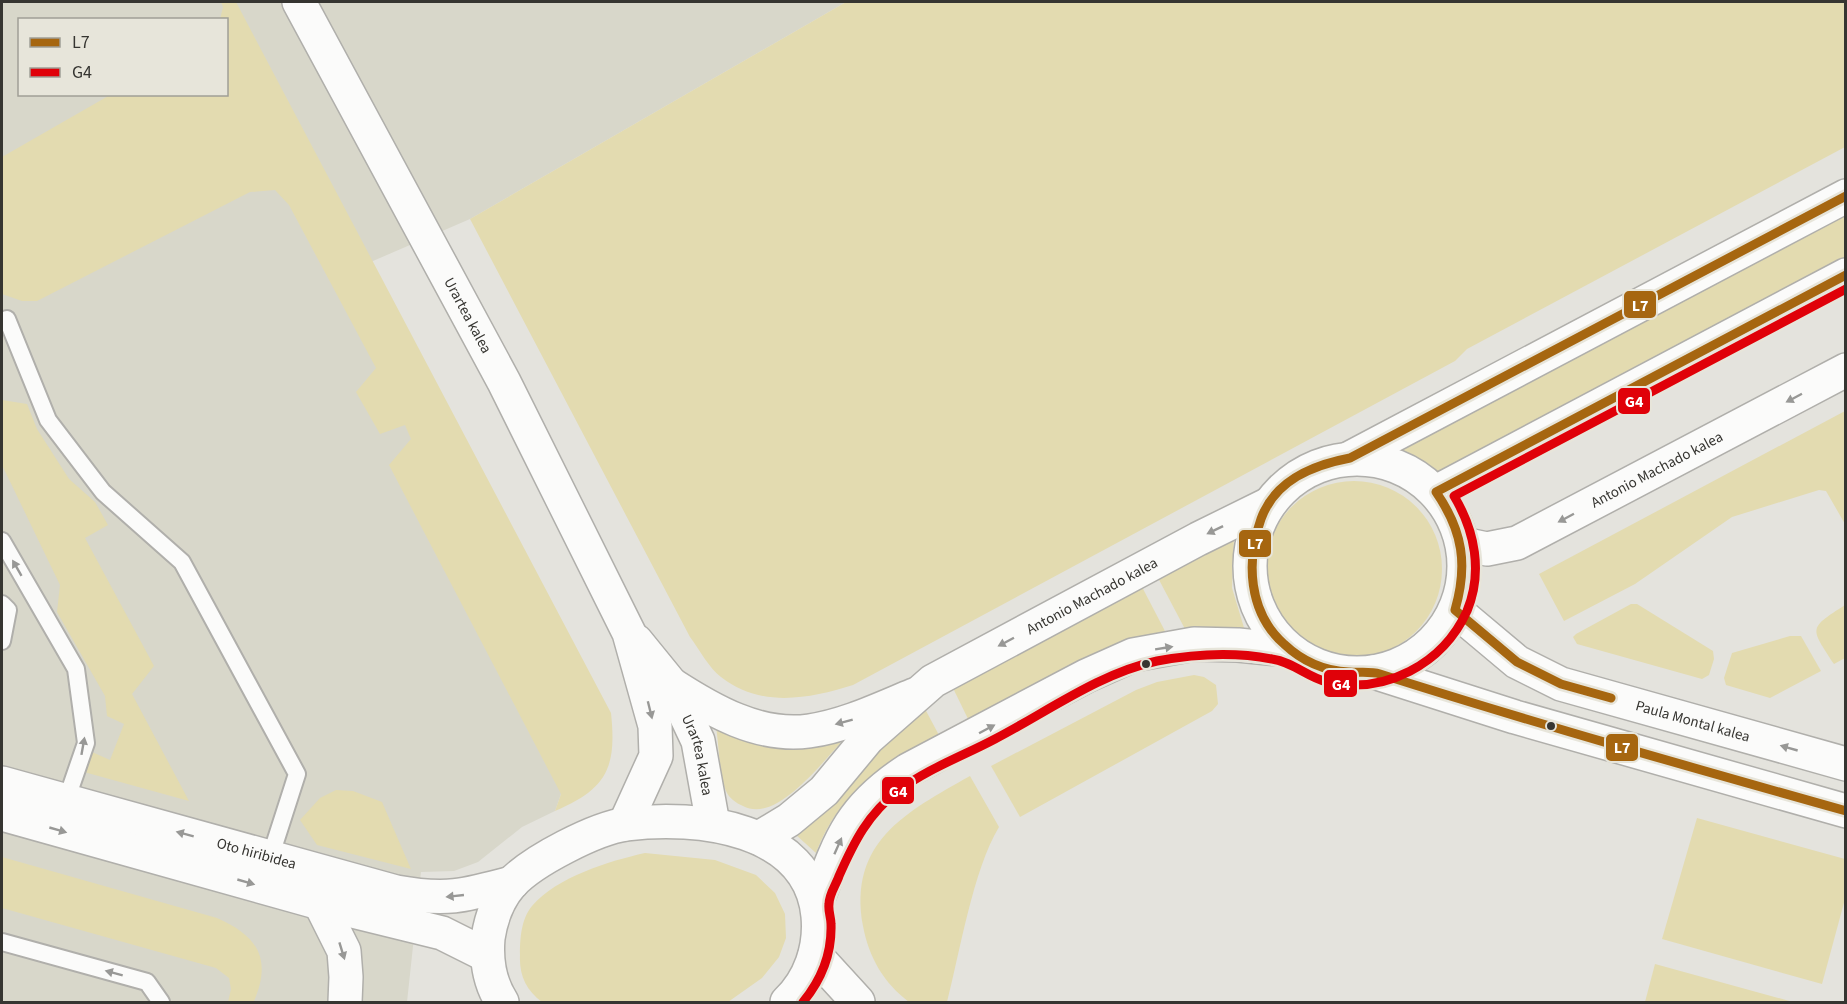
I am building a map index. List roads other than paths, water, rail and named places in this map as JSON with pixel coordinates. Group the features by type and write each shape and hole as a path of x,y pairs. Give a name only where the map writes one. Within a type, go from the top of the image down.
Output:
{"street":[{"name":"Urartea kalea","path":"299,2 504,382 629,633 655,726 656,756 625,824"},
{"path":"1350,458 1845,196"},
{"path":"1436,492 1845,275"},
{"name":"Antonio Machado kalea","path":"1462,544 1487,549 1517,543 1845,370"},
{"path":"1350,458 1382,461 1412,472 1436,492 1457,525 1465,566 1462,588 1455,610 1441,632 1423,651 1400,664 1374,672 1352,673 1329,670 1308,662 1289,650 1267,627 1253,597 1248,566 1253,534 1267,505 1283,486 1303,471 1326,462 1350,458"},
{"name":"Antonio Machado kalea","path":"759,838 789,820 824,791 868,738 933,681 1267,505"},
{"name":"Paula Montal kalea","path":"1455,610 1517,662 1561,684 1845,764"},
{"name":"Urartea kalea","path":"629,633 671,684 698,741 713,824"},
{"path":"817,901 847,826 882,787 908,770 1086,676 1133,655 1194,644 1289,650"},
{"path":"1374,672 1515,717 1845,811"},
{"name":"Antonio Machado kalea","path":"671,684 702,704 767,730 808,731 857,718 918,693"},
{"name":"Oto hiribidea","path":"2,783 270,858 426,897 457,897 512,883"},
{"name":"Oto hiribidea","path":"2,814 320,903 442,933 486,955"},
{"path":"498,1002 488,972 486,955 490,925 499,901 512,883 546,858 581,838 625,824 713,824 759,838 783,852 802,872 817,901 819,926 815,955 808,976 787,1002"},
{"path":"320,903 344,951 345,1002"},
{"path":"815,955 858,1002"}],"lane":[{"path":"6,319 48,420 103,492 182,562 297,774 270,858"},
{"path":"2,541 76,669 86,744 66,801"},
{"path":"2,604 8,610 2,641"},
{"path":"2,942 147,982 161,1002"}]}
